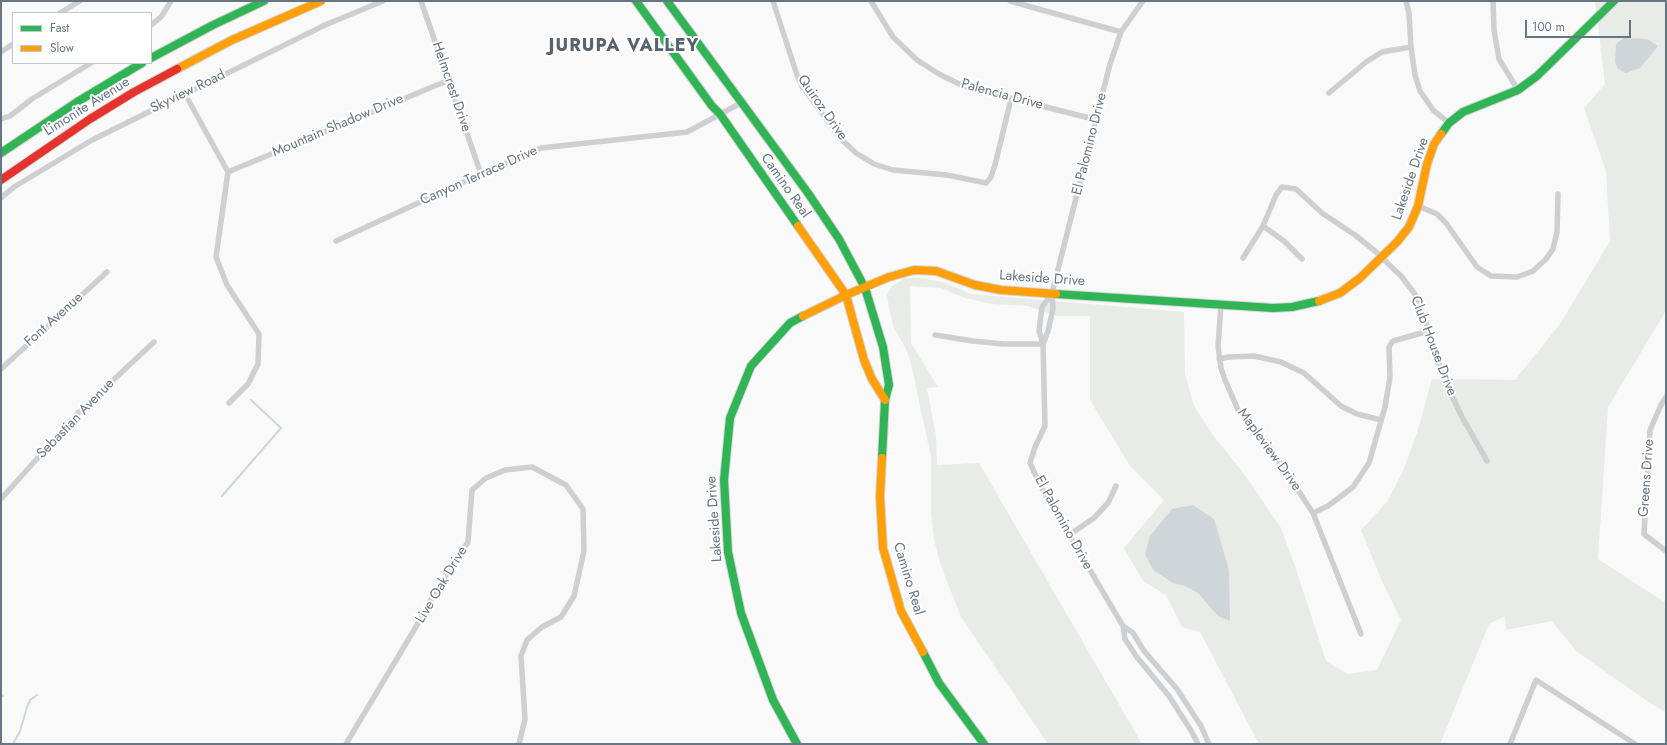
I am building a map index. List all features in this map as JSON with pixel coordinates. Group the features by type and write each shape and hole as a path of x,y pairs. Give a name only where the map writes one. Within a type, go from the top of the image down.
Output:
{"main road":[{"path":"152,57 213,25 264,1"},
{"name":"Limonite Avenue","path":"1,180 90,119 134,92 232,40 321,1"},
{"name":"Camino Real","path":"636,1 712,106 720,114 846,295 864,360 872,379 885,400"},
{"name":"Camino Real","path":"667,1 727,82 740,103 808,193 839,239 865,288 883,347 889,385 885,400 880,497 883,548 901,611 939,683 984,744"},
{"name":"Lakeside Drive","path":"798,744 773,700 741,613 728,552 724,473 730,418 751,366 790,323 846,295 889,277 914,270 936,271 985,288 1281,308 1318,302 1340,293 1351,286 1382,257 1409,227 1418,206 1427,164 1434,144 1449,123 1463,112 1518,90 1537,76 1614,1"},
{"name":"Limonite Avenue","path":"1,153 77,102 140,64"}],"street":[{"path":"62,12 80,1"},
{"path":"152,24 161,17 171,1"},
{"name":"Skyview Road","path":"1,198 14,187 92,140 326,25 383,1"},
{"name":"Helmcrest Drive","path":"421,1 481,174"},
{"name":"Quiroz Drive","path":"773,1 802,86 840,139 856,153 874,164 893,170 947,175 986,183 991,177 996,165 1011,99"},
{"name":"Palencia Drive","path":"870,1 893,37 917,60 939,74 963,86 1096,120"},
{"path":"1010,1 1122,32"},
{"name":"El Palomino Drive","path":"1043,344 1050,324 1053,309 1052,293 1110,64 1122,32 1143,1"},
{"path":"1406,1 1410,20 1411,47 1415,75 1420,91 1433,110 1449,123"},
{"path":"1493,1 1494,30 1499,59 1518,90"},
{"path":"1,52 12,45"},
{"path":"1329,93 1371,58 1382,52 1411,47"},
{"path":"1,118 10,116 32,99 89,64"},
{"name":"Mountain Shadow Drive","path":"228,172 448,80"},
{"path":"185,94 228,172 216,257 227,285 259,334 258,364 248,384 229,403"},
{"name":"Canyon Terrace Drive","path":"336,241 481,174 542,148 687,132 740,103"},
{"name":"Club House Drive","path":"1263,226 1276,195 1282,187 1296,189 1322,213 1356,235 1382,257 1402,277 1417,297 1443,377 1462,416 1487,461"},
{"path":"1418,206 1437,214 1446,223 1477,267 1491,276 1518,277 1533,271 1546,259 1553,249 1557,232 1558,194"},
{"path":"1243,258 1263,226 1284,241 1302,259"},
{"name":"Font Avenue","path":"1,369 107,272"},
{"name":"El Palomino Drive","path":"1052,293 1042,307 1039,331 1043,344 1045,426 1035,447 1030,463 1041,487 1123,626 1126,639 1136,656 1169,696 1198,744"},
{"name":"Mapleview Drive","path":"1221,304 1218,346 1219,359 1225,380 1239,412 1265,440 1313,513 1360,634"},
{"path":"1040,323 1050,324"},
{"path":"1313,513 1341,498 1356,483 1369,463 1381,420 1390,377 1389,347 1393,341 1400,338 1429,331"},
{"path":"934,335 1003,344 1043,344"},
{"name":"Sebastian Avenue","path":"1,499 77,414 154,342"},
{"path":"1219,359 1228,357 1254,356 1266,357 1281,362 1304,373 1340,406 1357,414 1381,420"},
{"name":"Greens Drive","path":"1666,397 1650,430 1644,534 1666,551"},
{"name":"Live Oak Drive","path":"346,744 420,620 436,590 468,542 472,490 486,478 505,470 532,467 566,485 583,509 584,551 574,596 561,617 542,627 527,640 521,656 525,720 519,744"},
{"path":"1069,535 1094,518 1108,503 1116,486"},
{"name":"El Palomino Drive","path":"1123,626 1133,633 1144,651 1177,689 1201,726 1209,744"},
{"path":"1510,744 1536,680 1632,743"}],"shaded area":[{"path":"1595,1 1666,1 1666,311 1608,407 1598,559 1666,603 1666,712 1650,703 1576,651 1552,621 1506,630 1505,616 1489,624 1440,744 1259,744 1200,632 1182,627 1166,595 1143,581 1124,548 1164,500 1130,466 1090,400 1090,316 1057,316 1028,306 992,304 965,298 941,288 910,286 911,343 938,387 927,388 936,436 937,465 979,463 1142,744 1048,744 961,617 941,566 934,539 931,512 931,457 912,368 907,351 893,326 887,295 892,286 905,278 920,278 943,282 971,294 1184,312 1185,374 1194,406 1215,438 1245,475 1281,528 1326,661 1347,674 1377,670 1401,620 1382,581 1361,530 1387,502 1403,471 1417,433 1432,379 1515,380 1560,324 1610,241 1606,171 1584,108 1605,84"},
{"path":"1624,38 1647,39 1658,46 1640,68 1626,73 1618,69 1615,62 1616,44"},
{"path":"1193,505 1214,519 1229,570 1230,621 1218,616 1198,593 1185,586 1173,583 1153,570 1145,554 1150,536 1172,509"}],"waterway":[{"path":"222,496 281,428 251,400"},
{"path":"13,744 20,731 30,700 37,695"}],"traffic: fast":[{"path":"152,57 213,25 264,1"},
{"path":"636,1 712,106 720,114 798,226"},
{"path":"667,1 808,193 839,239 865,288 883,347 889,385 885,400 882,458"},
{"path":"1441,134 1449,123 1463,112 1518,90 1537,76 1614,1"},
{"path":"1,153 77,102 140,64"},
{"path":"1056,294 1273,308 1292,307 1319,301"},
{"path":"797,744 773,700 741,613 728,552 724,480 730,418 751,366 790,323 803,316"},
{"path":"923,652 939,683 984,744"}],"traffic: slow":[{"path":"177,69 232,40 321,1"},
{"path":"1319,301 1340,293 1360,278 1397,242 1409,227 1418,206 1427,164 1434,144 1441,134"},
{"path":"798,226 846,295 864,360 872,379 885,400"},
{"path":"803,316 846,295 889,277 914,270 936,271 975,285 1001,290 1056,294"},
{"path":"882,458 880,497 883,548 901,611 923,652"}],"traffic: jam":[{"path":"1,180 90,119 134,92 177,69"}],"district":[{"name":"JURUPA VALLEY","path":"624,47"}]}
